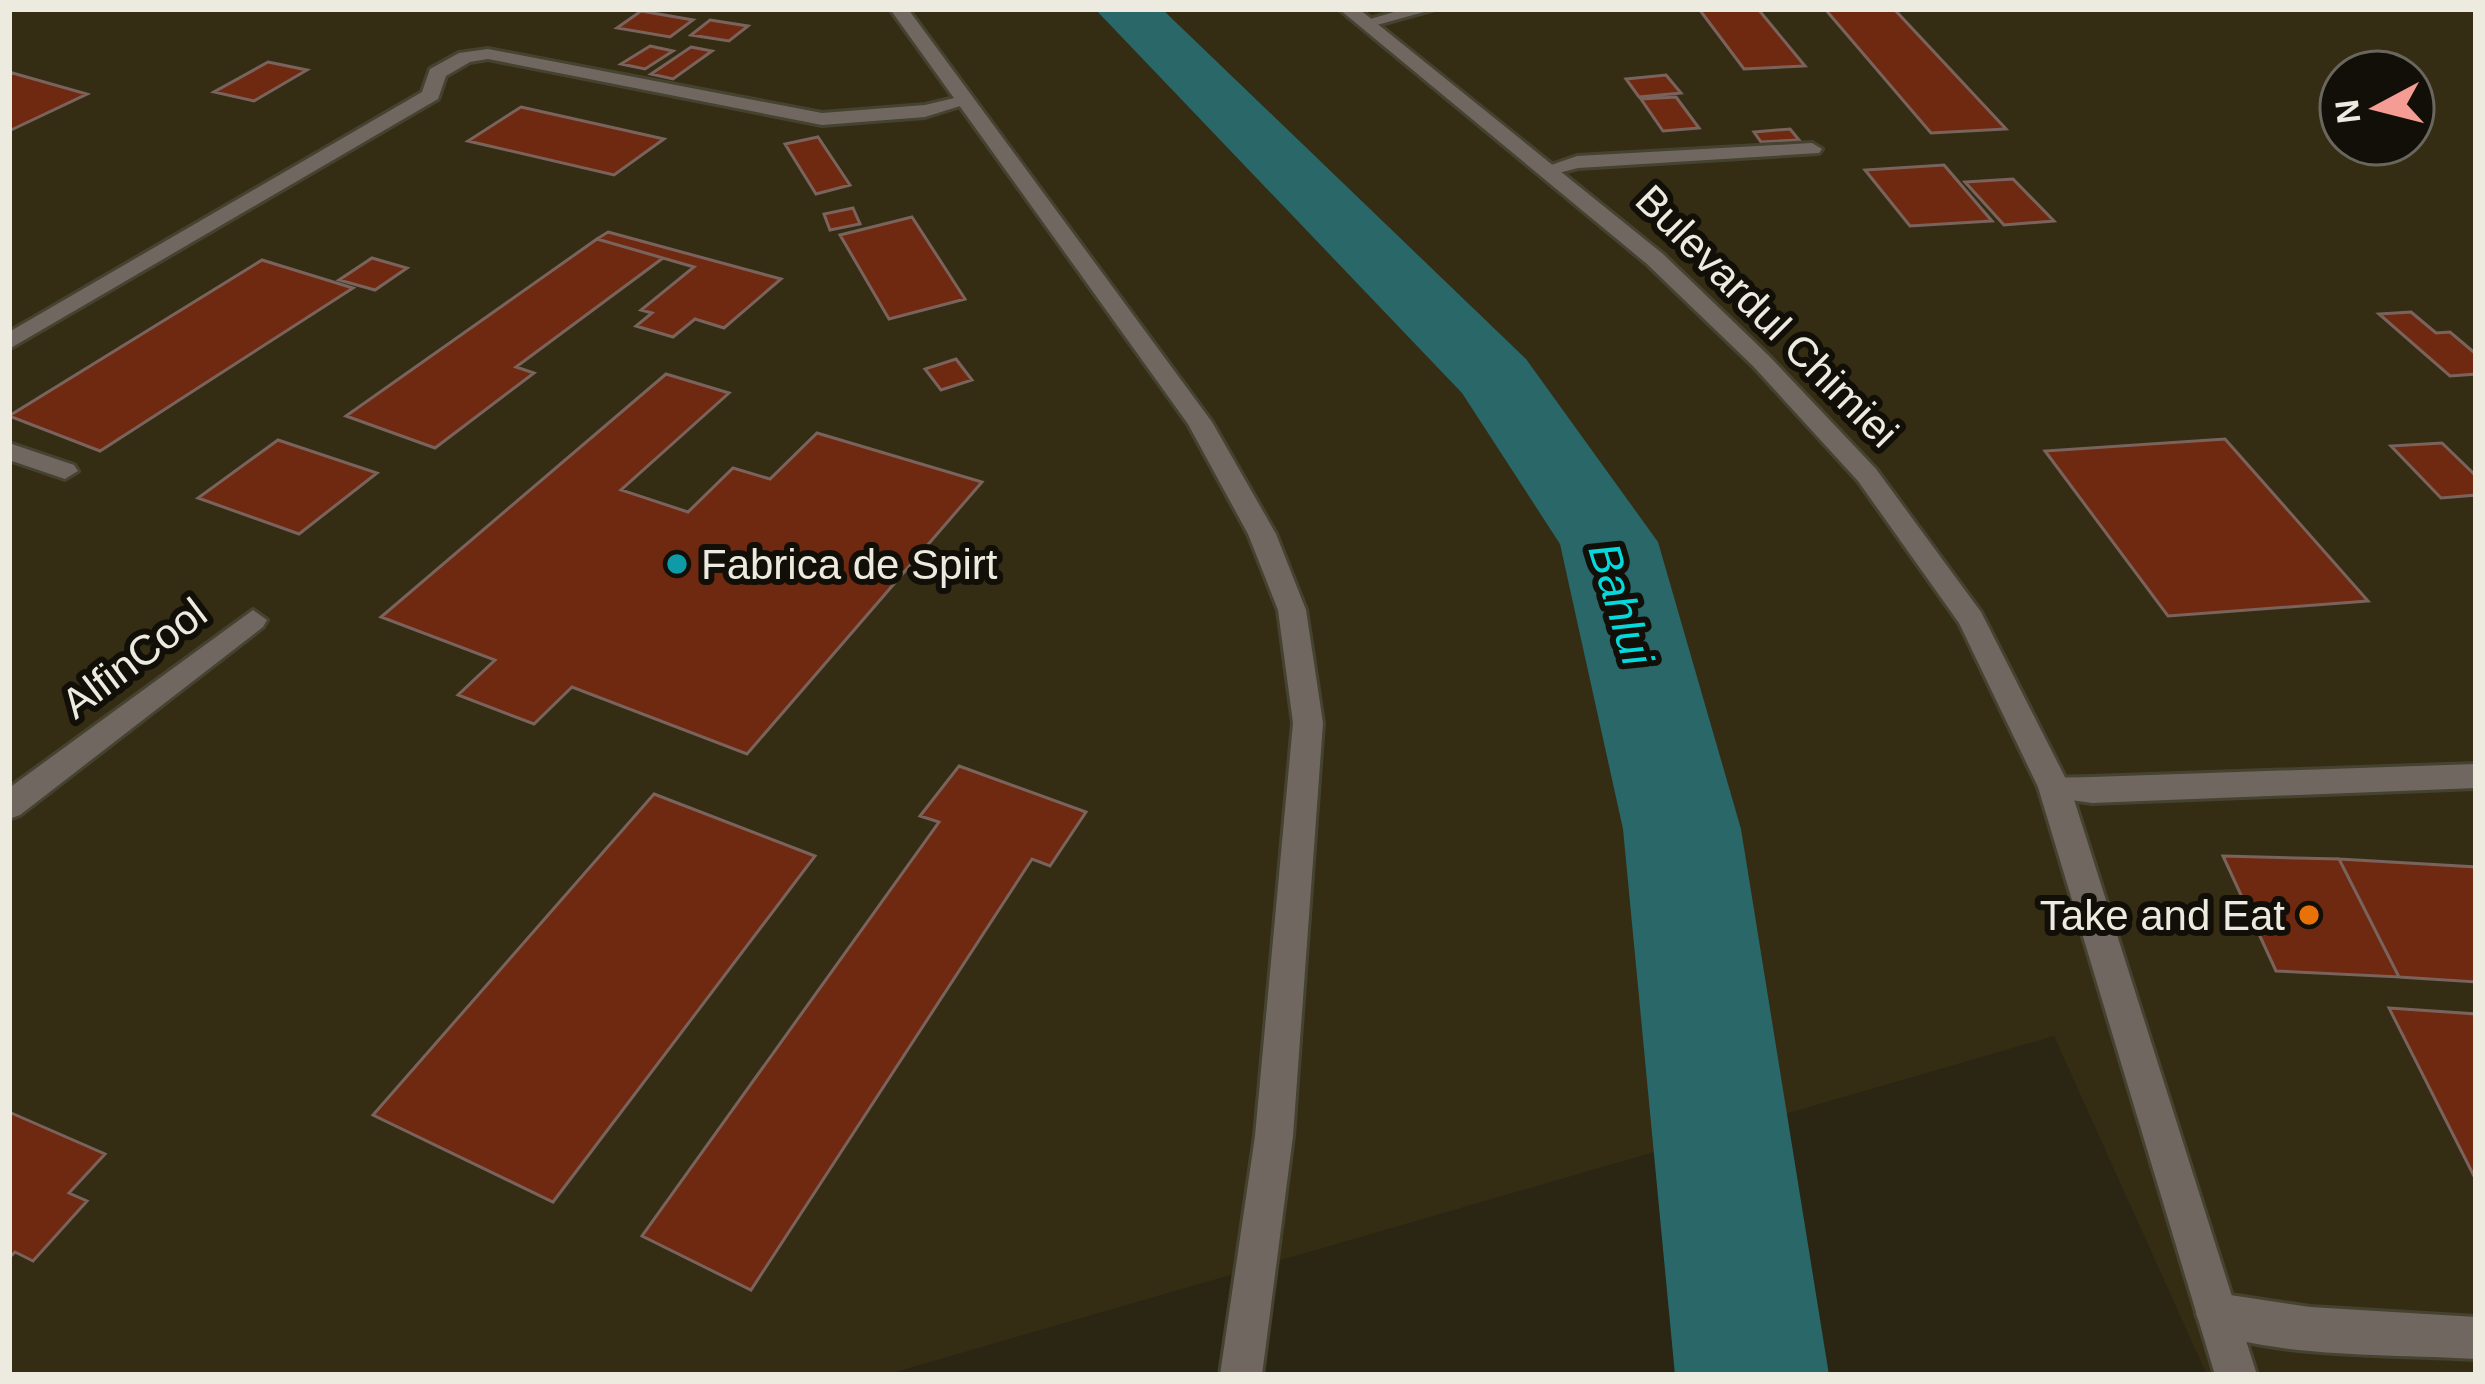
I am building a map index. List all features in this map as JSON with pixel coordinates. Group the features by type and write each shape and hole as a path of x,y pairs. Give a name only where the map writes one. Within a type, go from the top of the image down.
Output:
{"street":[{"path":"898,9 1200,422 1262,534 1292,610 1308,723 1274,1136 1241,1375"},
{"path":"1357,16 1426,9"},
{"name":"Bulevardul Chimiei","path":"1357,16 1655,259 1762,361 1868,476 1971,619 2054,787 2236,1375"},
{"path":"9,342 431,95 437,73 465,57 488,54 758,110 822,118 925,111 963,102"},
{"path":"1547,170 1577,162 1811,149"},
{"path":"9,451 65,471"},
{"name":"AlfinCool","path":"9,806 253,620"},
{"path":"2054,787 2092,790 2476,776"},
{"path":"2217,1314 2310,1328 2476,1338"}],"shaded area":[{"path":"9,9 2476,9 2476,1375 2207,1375 2054,1036 885,1375 9,1375"}],"building":[{"path":"1699,9 1758,9 1805,66 1744,69"},
{"path":"1825,9 1894,9 2006,129 1931,133"},
{"path":"641,11 693,20 670,37 617,28"},
{"path":"710,20 748,26 729,41 691,35"},
{"path":"650,46 673,51 645,69 621,64"},
{"path":"691,47 712,51 673,79 651,74"},
{"path":"268,62 307,70 254,101 214,92"},
{"path":"9,72 87,94 9,131"},
{"path":"1666,75 1681,93 1639,97 1626,79"},
{"path":"1676,97 1699,128 1663,131 1641,99"},
{"path":"521,107 664,139 614,175 468,141"},
{"path":"1790,129 1799,140 1761,142 1754,132"},
{"path":"818,137 850,185 816,194 785,144"},
{"path":"1944,165 1992,221 1910,226 1865,170"},
{"path":"2013,179 2054,221 2004,225 1965,182"},
{"path":"853,208 860,224 830,230 824,214"},
{"path":"912,217 965,299 889,319 840,235"},
{"path":"608,232 781,279 724,328 695,319 673,337 636,326 652,313 641,310 694,267 597,239"},
{"path":"597,239 663,258 516,367 534,373 435,448 346,416"},
{"path":"372,258 407,268 375,290 339,280"},
{"path":"262,260 353,288 100,451 9,416"},
{"path":"2411,312 2436,333 2450,332 2476,354 2476,374 2450,376 2379,314"},
{"path":"956,359 972,380 941,390 925,369"},
{"name":"Fabrica de Spirt","path":"666,374 729,393 621,490 688,512 733,468 770,479 817,433 982,482 747,754 572,687 534,724 458,695 495,660 381,617"},
{"path":"2225,439 2368,601 2168,616 2045,451"},
{"path":"278,440 377,473 299,534 198,498"},
{"path":"2442,443 2476,476 2476,495 2441,498 2391,446"},
{"path":"959,766 1086,812 1050,866 1032,859 751,1290 642,1236 939,822 920,816"},
{"path":"654,794 815,856 553,1202 373,1115"},
{"name":"Take and Eat","path":"2223,856 2339,859 2399,977 2276,971"},
{"path":"2339,859 2476,867 2476,982 2399,977"},
{"path":"2389,1008 2476,1014 2476,1180"},
{"path":"9,1112 105,1154 69,1193 87,1201 33,1261 15,1252 9,1258"}],"waterway":[{"name":"Bahlui","path":"1126,9 1495,377 1609,542 1682,829 1752,1375"}],"place":[{"name":"Fabrica de Spirt","path":"677,564"},
{"name":"Take and Eat","path":"2309,915"}]}
